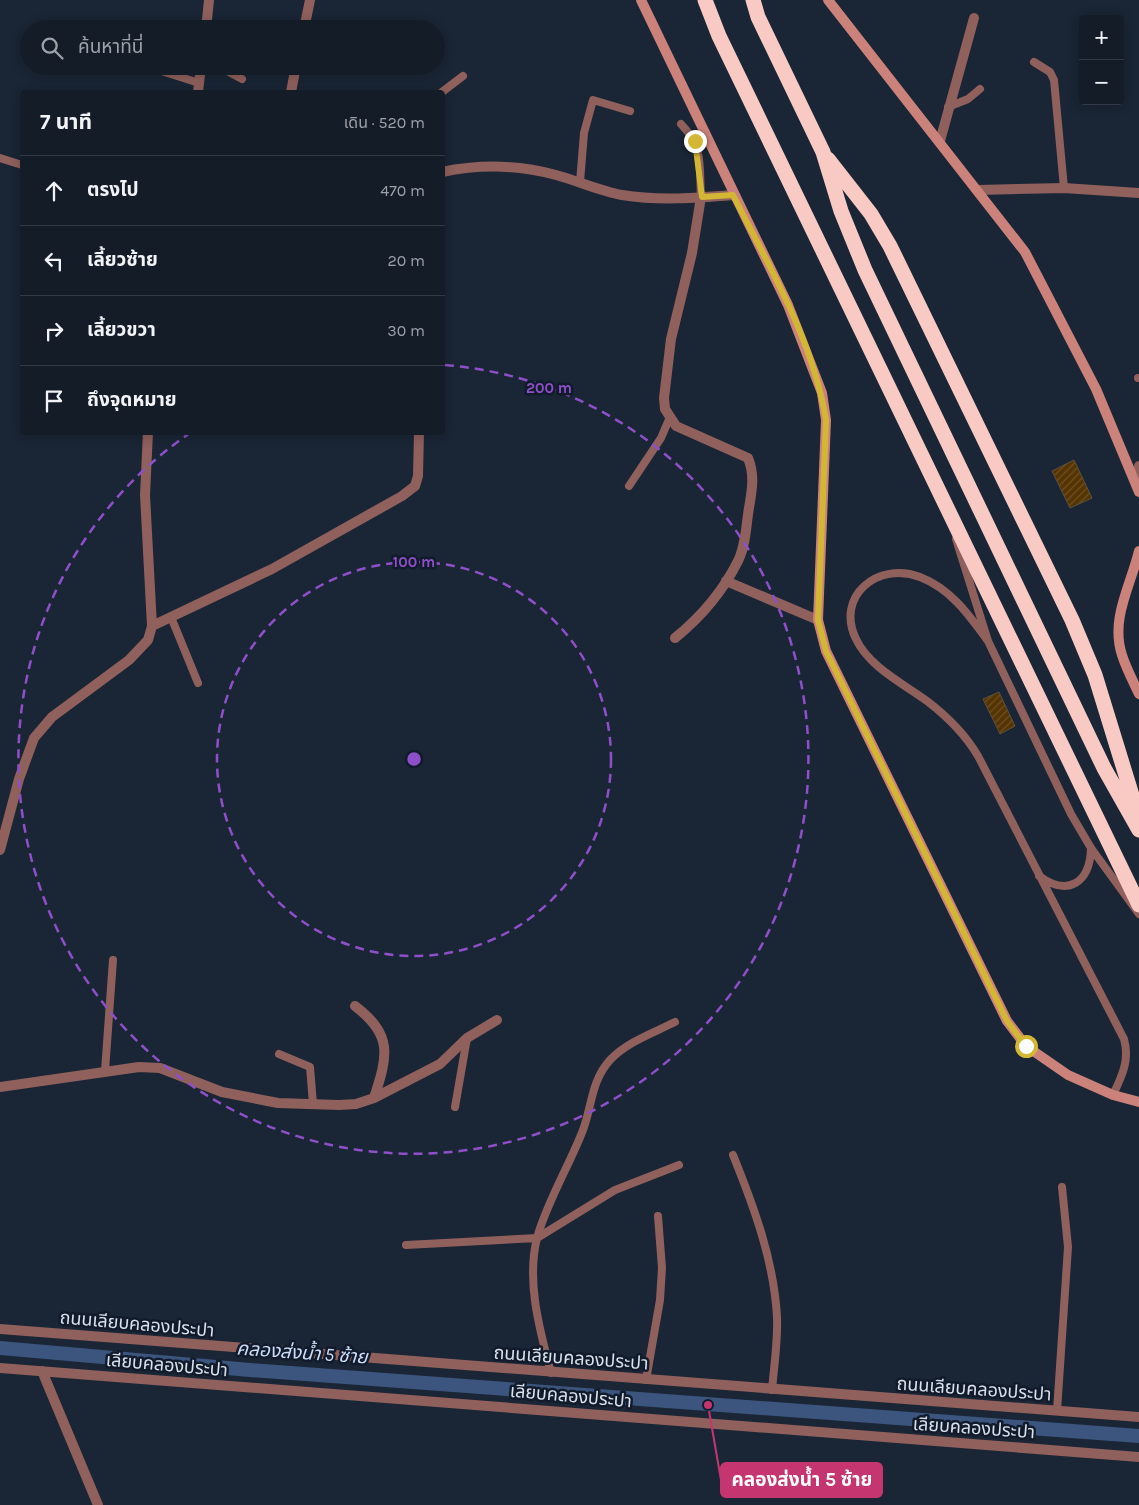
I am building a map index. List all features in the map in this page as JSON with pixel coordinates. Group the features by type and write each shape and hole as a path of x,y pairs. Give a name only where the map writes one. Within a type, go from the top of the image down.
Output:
{"highway":[{"path":"693,0 719,36"},
{"path":"705,0 719,36 1139,905"},
{"path":"746,0 758,17"},
{"path":"753,0 758,17 823,152 841,211 865,270 1104,768 1139,830"},
{"path":"823,152 870,214 890,246 1072,620 1095,675 1139,818"}],"main road":[{"path":"641,0 733,195 788,305 822,393 826,420 818,620 826,651 1007,1021 1026,1046 1068,1075 1113,1095 1139,1102"},
{"path":"828,0 1026,252 1096,389 1139,492"},
{"path":"1139,551 1123,599 1118,627 1121,654 1139,694"}],"street":[{"path":"207,20 210,0"},
{"path":"306,20 310,0"},
{"path":"940,141 974,18"},
{"path":"199,88 200,75"},
{"path":"291,90 294,75"},
{"path":"445,171 470,166 498,166 555,174 621,194 644,197 733,195"},
{"path":"978,190 1064,188 1139,193"},
{"path":"675,638 705,611 738,560 743,545 754,478 748,458 676,426 665,409 664,398 671,339 692,253 702,197"},
{"path":"0,850 18,779 34,738 52,717 129,660 148,640 152,626 145,496 148,435"},
{"path":"152,626 272,569 402,496 415,486 418,476 419,435"},
{"path":"1135,479 1139,466"},
{"path":"726,581 818,620"},
{"path":"355,1006 369,1016 382,1034 384,1043 382,1065 374,1098"},
{"path":"0,1087 104,1071 139,1067 160,1068 222,1092 248,1098 278,1103 356,1104 374,1098 440,1064 467,1038 497,1020"},
{"name":"ถนนเลียบคลองประปา","path":"0,1328 551,1373 1139,1417"},
{"name":"เลียบคลองประปา","path":"0,1368 1139,1457"},
{"path":"42,1371 98,1505"}],"lane":[{"path":"1034,62 1050,72 1054,80 1064,188"},
{"path":"168,75 199,88"},
{"path":"235,75 242,79"},
{"path":"445,90 463,76"},
{"path":"948,107 968,99 980,89"},
{"path":"580,182 584,133 593,100 630,110"},
{"path":"681,124 692,136 697,147 702,197"},
{"path":"0,158 20,164"},
{"path":"629,486 661,438 670,417"},
{"path":"947,509 972,597 988,641 1071,814 1091,848 1139,914"},
{"path":"988,641 951,595 912,574 890,573 871,580 856,596 852,607 853,630 861,648 886,671 943,714 970,743 1124,1039 1127,1057 1126,1066 1113,1095"},
{"path":"171,617 198,683"},
{"path":"1037,874 1056,886 1073,884 1085,875 1090,865 1091,848"},
{"path":"104,1071 114,960"},
{"path":"551,1373 539,1326 534,1262 537,1238 585,1124 595,1083 610,1060 635,1041 675,1022"},
{"path":"455,1107 467,1038"},
{"path":"279,1054 310,1067 313,1104"},
{"path":"733,1155 750,1198 764,1243 774,1290 777,1343 772,1390"},
{"path":"406,1245 537,1238 615,1190 679,1165"},
{"path":"1057,1411 1068,1254 1062,1187"},
{"path":"646,1380 660,1300 662,1268 658,1216"}],"building":[{"path":"1074,460 1092,498 1070,508 1052,471"},
{"path":"999,692 1015,726 1000,734 983,699"}],"waterway":[{"name":"คลองส่งน้ำ 5 ซ้าย","path":"0,1348 250,1370 1139,1436"}],"place":[{"name":"คลองส่งน้ำ 5 ซ้าย","path":"708,1405"}],"route":[{"path":"695,141 702,197 733,195 788,305 822,393 826,420 818,620 826,651 1007,1021 1026,1046"}]}
